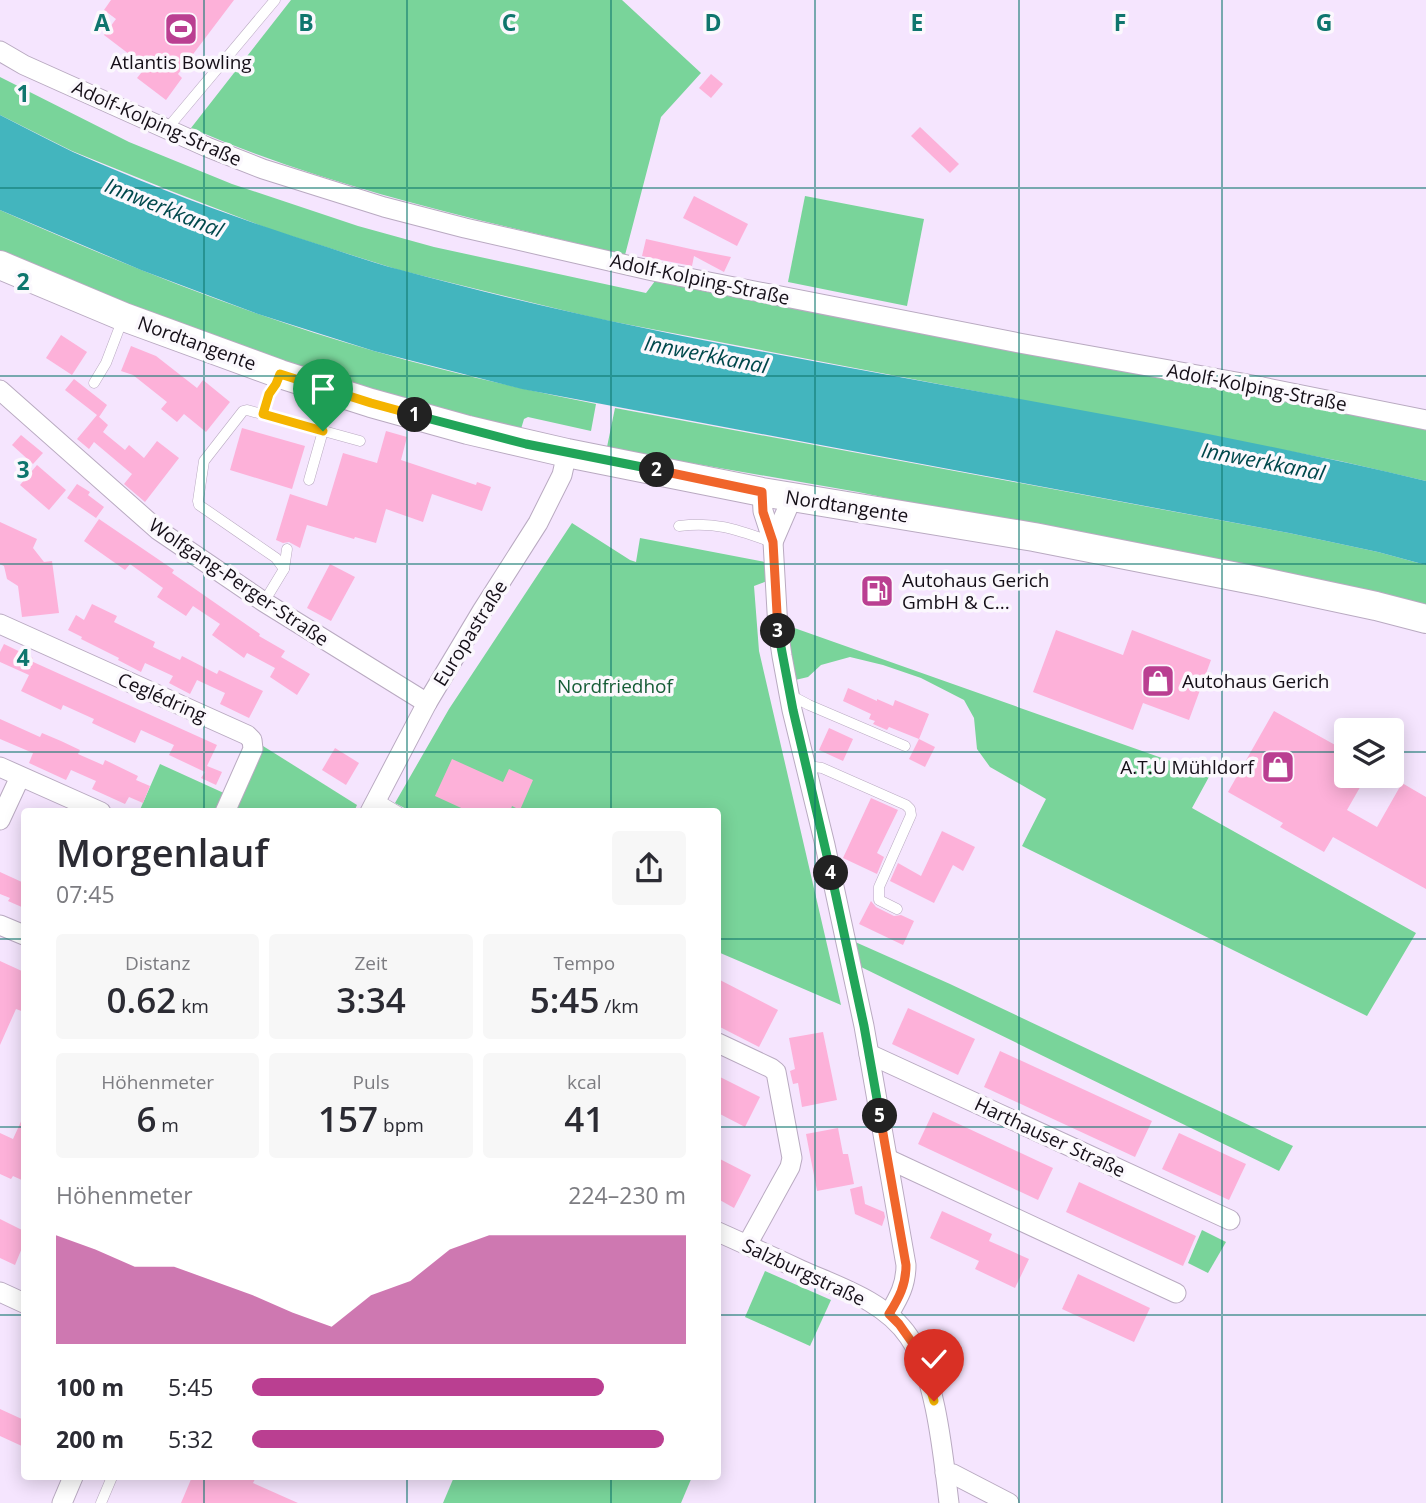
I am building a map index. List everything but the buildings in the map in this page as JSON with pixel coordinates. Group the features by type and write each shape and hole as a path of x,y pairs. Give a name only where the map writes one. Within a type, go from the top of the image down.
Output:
{"main road":[{"name":"Nordtangente","path":"0,265 124,317 280,374 468,430 567,453 792,498 1047,539 1376,606 1426,619"}],"street":[{"name":"Adolf-Kolping-Straße","path":"0,51 24,65 207,148 263,169 384,207 465,228 667,273 1006,341 1242,383 1426,420"},
{"name":"Wolfgang-Perger-Straße","path":"0,390 149,523 188,552 427,703"},
{"name":"Europastraße","path":"374,806 427,703 538,523 562,475 567,453"},
{"path":"762,492 763,512 773,542 778,629 789,694 825,845 869,1055 906,1265 903,1290 889,1314 910,1338 919,1354 934,1401 949,1503"},
{"path":"773,542 792,498"},
{"name":"Ceglédring","path":"0,624 247,735 252,740 253,749 227,808"},
{"path":"0,767 92,808"},
{"path":"0,820 20,777"},
{"path":"0,925 21,934"},
{"path":"721,1044 776,1072 792,1158 790,1167 747,1245"},
{"name":"Harthauser Straße","path":"869,1055 1230,1220"},
{"path":"888,1159 1176,1293"},
{"name":"Salzburgstraße","path":"721,1233 851,1293 889,1314"},
{"path":"0,1292 21,1302"},
{"path":"945,1473 953,1474 1009,1503"},
{"path":"64,1502 72,1480"}],"lane":[{"path":"166,130 275,0"},
{"path":"94,383 106,363 124,317"},
{"path":"263,414 269,394 280,374"},
{"path":"284,569 276,558 199,505 204,461 243,411 247,410 360,441"},
{"path":"309,480 323,431"},
{"path":"679,526 698,523 736,528 773,542"},
{"path":"264,602 284,569 287,549"},
{"path":"789,694 905,746"},
{"path":"807,769 822,768 910,809 911,815 879,887 879,900 897,909"},
{"path":"101,1503 111,1480"}],"green space":[{"path":"291,0 622,0 701,73 661,117 625,255 405,201 297,168 191,128"},
{"path":"0,77 129,142 232,184 358,226 434,247 646,293 655,281 1332,408 1426,430 1426,481 1340,461 599,319 399,270 272,230 72,151 0,115"},
{"path":"805,196 924,219 907,306 788,282"},
{"path":"0,210 184,287 326,337 457,373 596,404 591,431 528,417 524,419 521,429 421,405 218,341 0,255"},
{"path":"615,408 1289,533 1378,552 1426,565 1426,609 858,492 607,447"},
{"name":"Nordfriedhof","path":"572,523 636,562 640,538 765,562 767,581 754,586 759,651 841,1005 721,953 721,808 404,808 395,803 449,709"},
{"path":"783,624 1210,775 1192,808 1416,933 1367,1016 1022,846 1046,799 990,767 977,749 974,718 964,700 921,678 850,657 821,665 808,677 791,681"},
{"path":"263,746 357,805 356,808 235,808"},
{"path":"160,764 226,794 219,808 141,808"},
{"path":"853,941 1293,1146 1279,1171 859,966"},
{"path":"1202,1230 1226,1242 1208,1273 1188,1263"},
{"path":"765,1271 831,1300 810,1346 745,1317"},
{"path":"453,1480 691,1480 681,1503 443,1503"}],"water":[{"name":"Innwerkkanal","path":"0,115 73,152 168,192 265,227 401,270 656,330 1298,452 1426,481 1426,565 1289,533 522,389 374,351 258,314 141,270 0,210"}],"place":[{"name":"Atlantis Bowling","path":"181,29"},
{"name":"Autohaus Gerich GmbH & C...","path":"877,591"},
{"name":"Autohaus Gerich","path":"1158,681"},
{"name":"A.T.U Mühldorf","path":"1278,767"}],"route":[{"path":"323,431 263,414 269,394 280,374 468,430 762,492 763,512 773,542 782,656 864,1026 906,1265 903,1290 889,1314 910,1338 919,1354 934,1401"}]}
